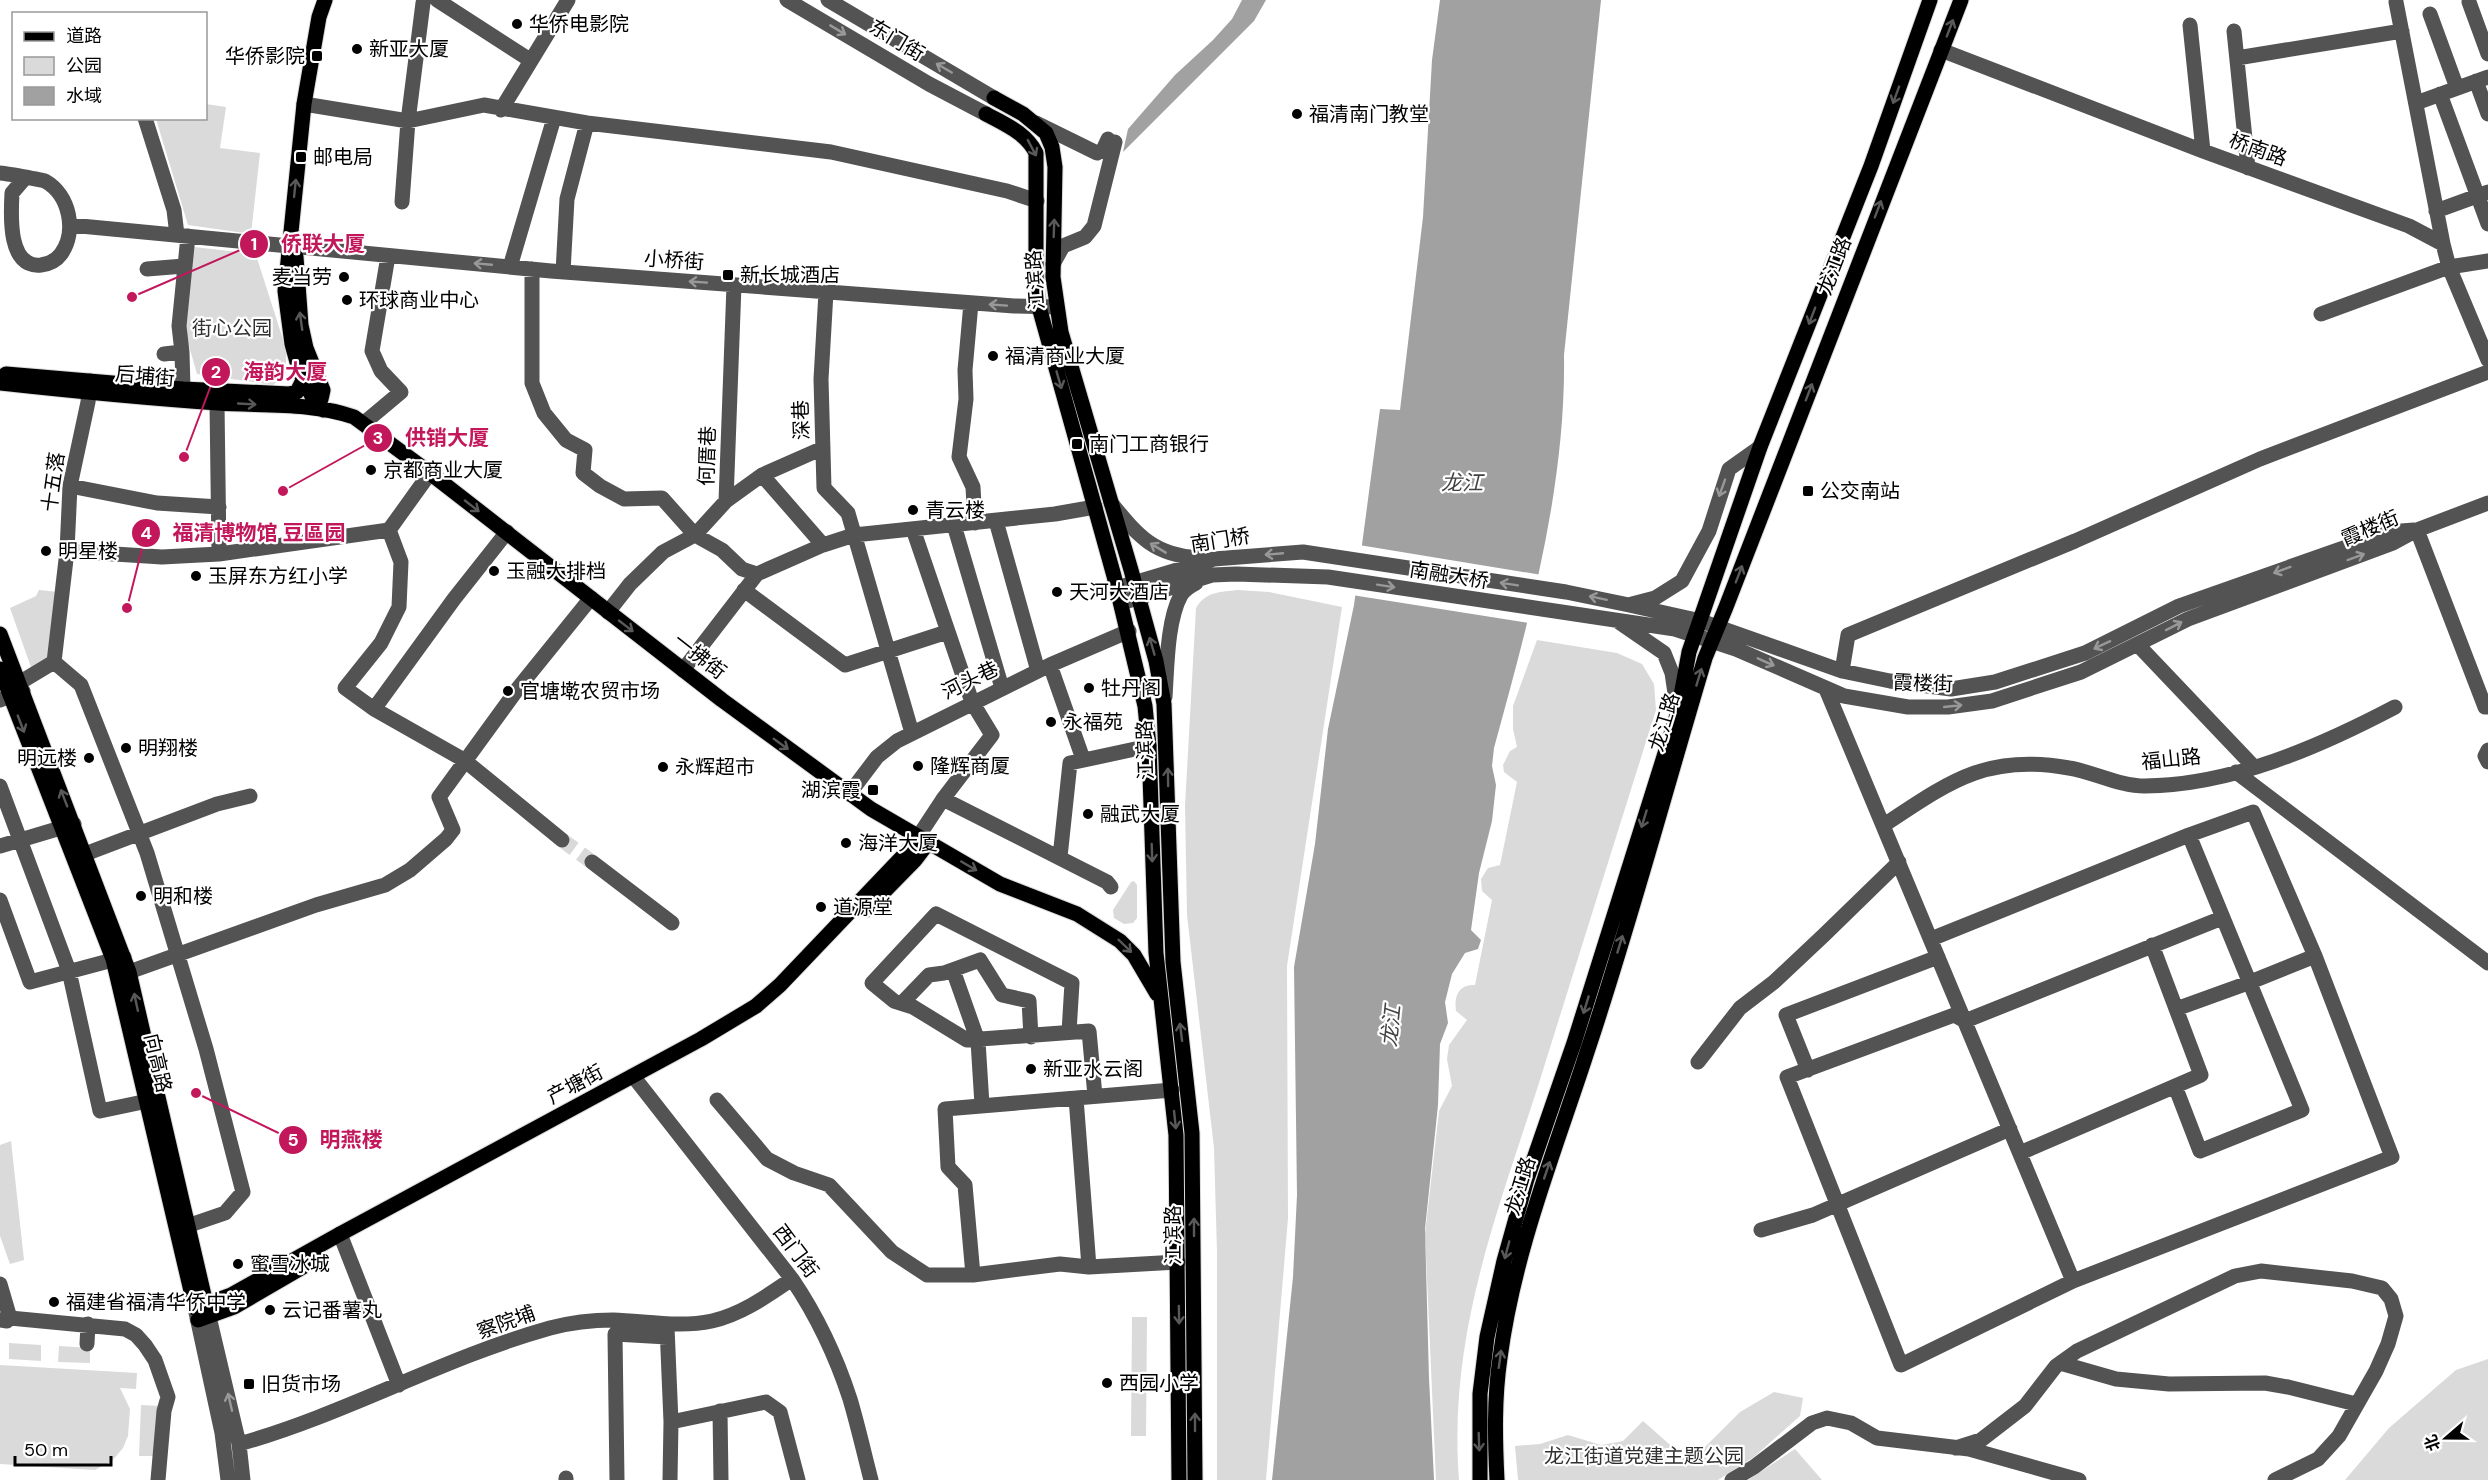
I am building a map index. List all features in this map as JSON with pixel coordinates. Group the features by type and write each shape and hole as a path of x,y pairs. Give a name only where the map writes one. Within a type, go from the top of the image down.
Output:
{"main road":[{"path":"289,246 297,260 297,291 306,348 323,390 321,399 315,407 303,380 292,344 285,291 289,246 304,104 319,17 325,0"},
{"name":"龙江路","path":"1480,1480 1480,1394 1487,1337 1504,1261 1527,1179 1574,1043 1678,712 1689,652 1760,447 1871,166 1930,0"},
{"name":"龙江路","path":"1497,1480 1494,1420 1500,1358 1525,1243 1545,1175 1589,1048 1715,634 1960,0"},
{"name":"江滨路","path":"994,98 1023,114 1046,133 1052,147 1055,166 1053,264 1056,307 1103,504 1119,596 1145,706 1149,746 1155,953 1176,1135 1179,1480"},
{"name":"江滨路","path":"986,114 1019,132 1031,142 1036,153 1036,277 1039,307 1103,504 1136,590 1156,661 1164,704 1173,962 1192,1144 1195,1480"},
{"name":"后埔街","path":"0,373 217,403 315,407"},
{"name":"后埔街","path":"0,383 289,394 297,392 303,380"},
{"name":"一拂街","path":"315,407 342,413 364,423 683,670 849,794 1000,884 1077,914 1120,941 1134,955 1160,999"},
{"name":"向高路","path":"0,634 13,692 118,958 129,972 151,1100 187,1226 202,1312"},
{"name":"向高路","path":"0,669 13,692 74,824 118,958 202,1312"},
{"name":"产塘街","path":"202,1312 636,1080 756,1006 789,976 906,853 923,840"}],"street":[{"path":"501,110 568,0"},
{"name":"东门街","path":"787,0 929,84 986,114"},
{"name":"东门街","path":"828,0 994,98"},
{"path":"402,202 408,122 430,2 530,60"},
{"path":"2396,2 2449,267 2488,360"},
{"path":"2469,2 2488,54"},
{"path":"2430,14 2457,88"},
{"path":"2190,25 2203,151"},
{"path":"2234,30 2248,168"},
{"path":"2237,58 2402,31"},
{"name":"桥南路","path":"1941,50 2248,168 2409,226 2444,244"},
{"path":"2416,103 2482,79 2488,114"},
{"path":"2440,94 2483,194 2488,224"},
{"path":"304,104 408,122 484,105 501,110 587,123 831,152 1007,191 1037,201"},
{"path":"510,267 554,118"},
{"path":"146,120 182,236 184,266 179,326 183,389"},
{"path":"1031,121 1097,153 1112,140 1094,226 1085,237 1063,246 1053,264"},
{"path":"563,272 567,199 587,123"},
{"path":"0,173 11,173 24,179 44,180 58,192 68,212 70,225 68,241 60,255 54,260 36,265 26,261 18,253 13,240 12,193 24,179"},
{"path":"2436,211 2483,194"},
{"name":"小桥街","path":"70,225 563,272 971,303 1056,307"},
{"path":"364,423 401,392 381,371 372,351 388,256"},
{"path":"2321,314 2449,267 2488,261"},
{"path":"147,269 184,266"},
{"path":"532,269 531,383 544,413 566,440 585,450 583,473 600,486 624,499 662,498 695,535 722,550 742,569 757,574"},
{"name":"何厝巷","path":"608,612 630,584 663,552 695,535 726,501 734,285"},
{"name":"深巷","path":"826,292 821,379 824,488 848,513 912,733"},
{"path":"971,303 965,370 966,399 959,458 973,487 975,523"},
{"path":"164,354 182,352"},
{"path":"1842,671 1848,635 2075,540 2260,459 2488,372"},
{"name":"十五落","path":"54,662 67,551 70,486 90,387"},
{"path":"217,403 219,554"},
{"path":"1629,605 1655,598 1682,581 1709,531 1729,469 1760,447"},
{"path":"726,501 762,475 823,448"},
{"path":"67,551 162,557 219,554 389,530 430,473"},
{"path":"762,475 823,545"},
{"path":"70,486 157,503 219,507"},
{"path":"2488,503 2418,530 2485,707 2488,707"},
{"path":"683,670 757,574 823,545 854,536 975,523 1103,504 1158,549 1180,557 1214,560"},
{"path":"996,520 1044,668 1083,759"},
{"path":"954,525 1002,688"},
{"path":"913,529 972,702 992,735 943,799 923,840"},
{"path":"389,530 401,562 399,607 381,643 345,688 374,709 464,760 562,840"},
{"name":"霞楼街","path":"1715,634 1842,671 1890,681 1951,689 1995,682 2085,653 2179,606 2389,532 2418,530"},
{"name":"霞楼街","path":"1715,634 1844,696 1908,707 1948,707 1992,701 2081,672 2188,619 2393,543 2418,530"},
{"path":"374,709 454,599 507,532"},
{"name":"南门桥","path":"1119,596 1214,560 1303,552 1332,556"},
{"name":"南融大桥","path":"1332,556 1566,592 1629,605"},
{"name":"南门桥","path":"1136,590 1212,576 1236,574 1328,578"},
{"path":"1164,704 1176,609 1181,595 1187,587 1212,576"},
{"name":"南融大桥","path":"1328,578 1563,614 1617,620"},
{"path":"744,590 845,665 947,632"},
{"path":"129,972 332,899 385,885 410,870 446,839 453,830 439,797 541,658 591,598"},
{"path":"1629,605 1715,634"},
{"path":"1617,620 1698,628"},
{"path":"1617,620 1664,653 1672,673 1678,712"},
{"name":"河头巷","path":"849,794 882,752 912,733 1044,668 1129,631"},
{"path":"2138,645 2254,767"},
{"path":"13,692 54,662 81,685 139,834 179,955 243,1192 225,1214 187,1226"},
{"path":"1826,689 2073,1281"},
{"name":"福山路","path":"1884,825 1935,790 1969,774 2001,764 2032,763 2070,768 2142,786 2187,781 2282,760 2354,729 2395,707"},
{"path":"1060,857 1071,763 1149,746"},
{"path":"2488,750 2485,756 2488,762"},
{"path":"2236,772 2488,963"},
{"path":"0,786 69,971 100,1111 151,1100"},
{"path":"85,854 218,804 250,796"},
{"path":"943,799 1060,857 1107,882 1111,887"},
{"path":"1931,939 2189,835 2253,812 2315,956 2392,1157 2073,1281 1901,1365 1787,1077 1954,1015 1965,1022"},
{"path":"0,846 74,824"},
{"path":"2175,1086 2200,1151 2302,1110 2189,835"},
{"path":"591,862 672,923"},
{"path":"1698,1062 1740,1008 1791,966 1899,862"},
{"path":"0,900 30,982 118,958"},
{"path":"1069,1032 1072,982 936,914 872,983 894,1001 903,1002 967,1040 978,1041 1089,1031 1095,1096"},
{"path":"1965,1022 2222,918"},
{"path":"2020,1153 2201,1075 2152,945"},
{"path":"2176,1009 2315,956"},
{"path":"1808,1070 1786,1015 1938,957"},
{"path":"903,1002 929,975 953,970 980,960 1002,995 1029,1001 1031,1037"},
{"path":"953,970 978,1041 982,1105"},
{"name":"西门街","path":"636,1080 792,1279 808,1303 836,1361 850,1400 872,1480"},
{"path":"973,1275 965,1185 948,1167 945,1109 1172,1090"},
{"path":"1076,1098 1089,1267"},
{"path":"717,1100 767,1159 794,1173 829,1185 892,1252 927,1275 973,1275 1060,1264 1089,1267 1178,1262"},
{"path":"1761,1230 1813,1215 2010,1130"},
{"path":"342,1238 399,1386"},
{"path":"1956,1448 1981,1440 2025,1407 2060,1363 2095,1342 2235,1276 2261,1271 2352,1281 2382,1288 2391,1299 2396,1316 2388,1344 2340,1436 2318,1459 2275,1480"},
{"name":"察院埔","path":"239,1444 315,1419 509,1342 551,1328 611,1320 667,1330 744,1310 792,1279"},
{"path":"0,1284 5,1319 88,1324 124,1329 136,1335 155,1360 168,1397 164,1412 158,1480"},
{"path":"202,1312 239,1444 243,1480"},
{"name":"向高路","path":"202,1312 228,1480"},
{"path":"87,1344 88,1324"},
{"path":"617,1480 615,1334 667,1330 671,1422 670,1480"},
{"path":"2060,1363 2116,1380 2169,1384 2265,1383 2356,1404"},
{"path":"671,1422 766,1402 780,1412 798,1480"},
{"path":"720,1411 721,1480"},
{"path":"1732,1480 1754,1467 1812,1423 1827,1418 1851,1423 1877,1438 1969,1449 2079,1480"}],"green space":[{"path":"207,104 226,107 220,148 260,153 251,234 188,225 156,120 207,120"},
{"name":"街心公园","path":"194,247 247,253 257,258 286,349 286,374 273,385 197,374 183,325"},
{"path":"39,590 58,592 50,661 32,670 10,608 36,596"},
{"path":"1238,590 1269,592 1342,607 1287,966 1288,1218 1266,1480 1217,1480 1217,1252 1214,1148 1187,915 1185,806 1196,608 1209,595"},
{"path":"1537,640 1617,653 1642,664 1654,684 1656,710 1507,1181 1479,1278 1468,1326 1461,1376 1458,1427 1459,1480 1436,1480 1425,1234 1439,1111 1452,1086 1447,1059 1449,1045 1467,1020 1456,1011 1458,992 1469,985 1475,985 1492,900 1482,891 1481,879 1488,868 1500,865 1517,782 1504,772 1503,765 1510,751 1517,747 1513,729 1513,706"},
{"path":"1134,881 1137,885 1137,918 1133,923 1124,924 1114,918 1113,910 1131,882"},
{"path":"11,1141 24,1260 10,1264 0,1236 0,1145"},
{"path":"1132,1317 1147,1317 1146,1436 1131,1436"},
{"path":"9,1343 41,1345 41,1361 9,1359"},
{"path":"59,1346 90,1348 90,1363 58,1362"},
{"path":"2488,1359 2488,1480 2345,1480 2389,1428 2456,1370"},
{"path":"0,1365 137,1373 136,1389 120,1388 130,1409 128,1436 123,1448 112,1461 95,1470 0,1464"},
{"name":"龙江街道党建主题公园","path":"1774,1392 1803,1398 1800,1416 1754,1457 1718,1480 1518,1480 1515,1446 1540,1444 1568,1435 1601,1445 1623,1441 1643,1421 1685,1458 1702,1450 1740,1412"},
{"path":"141,1405 161,1406 159,1456 139,1456"},
{"path":"1795,1449 1822,1480 1748,1480"}],"water":[{"path":"1242,0 1266,0 1254,21 1123,152 1128,129 1175,75 1232,19"},
{"name":"龙江","path":"1440,0 1601,0 1564,355 1559,455 1543,553 1494,748 1492,766 1496,785 1492,821 1479,873 1471,930 1481,940 1478,949 1465,953 1452,974 1445,1002 1448,1023 1440,1044 1438,1105 1425,1229 1434,1480 1272,1480 1293,1277 1297,1195 1294,967 1315,844 1328,729 1354,605 1380,409 1400,410 1423,217 1432,60"}],"pier":[{"path":"1359,545 1542,575 1529,623 1352,595"}],"tunnel":[{"path":"562,840 592,862"}],"place":[{"name":"华侨电影院","path":"517,24"},
{"name":"新亚大厦","path":"357,49"},
{"name":"华侨影院","path":"317,56"},
{"name":"福清南门教堂","path":"1297,114"},
{"name":"邮电局","path":"301,157"},
{"name":"新长城酒店","path":"728,275"},
{"name":"麦当劳","path":"344,277"},
{"name":"侨联大厦","path":"132,297"},
{"name":"环球商业中心","path":"347,300"},
{"name":"福清商业大厦","path":"993,356"},
{"name":"南门工商银行","path":"1077,444"},
{"name":"海韵大厦","path":"184,457"},
{"name":"京都商业大厦","path":"371,470"},
{"name":"供销大厦","path":"283,491"},
{"name":"公交南站","path":"1808,491"},
{"name":"青云楼","path":"913,510"},
{"name":"明星楼","path":"46,551"},
{"name":"玉融大排档","path":"494,571"},
{"name":"玉屏东方红小学","path":"196,576"},
{"name":"天河大酒店","path":"1057,592"},
{"name":"福清博物馆 豆區园","path":"127,608"},
{"name":"牡丹阁","path":"1089,688"},
{"name":"官塘墘农贸市场","path":"508,691"},
{"name":"永福苑","path":"1051,722"},
{"name":"明翔楼","path":"126,748"},
{"name":"明远楼","path":"89,758"},
{"name":"隆辉商厦","path":"918,766"},
{"name":"永辉超市","path":"663,767"},
{"name":"湖滨霞","path":"873,790"},
{"name":"融武大厦","path":"1088,814"},
{"name":"海洋大厦","path":"846,843"},
{"name":"明和楼","path":"141,896"},
{"name":"道源堂","path":"821,907"},
{"name":"新亚水云阁","path":"1031,1069"},
{"name":"明燕楼","path":"196,1093"},
{"name":"蜜雪冰城","path":"238,1264"},
{"name":"福建省福清华侨中学","path":"54,1302"},
{"name":"云记番薯丸","path":"270,1310"},
{"name":"西园小学","path":"1107,1383"},
{"name":"旧货市场","path":"249,1384"}]}
